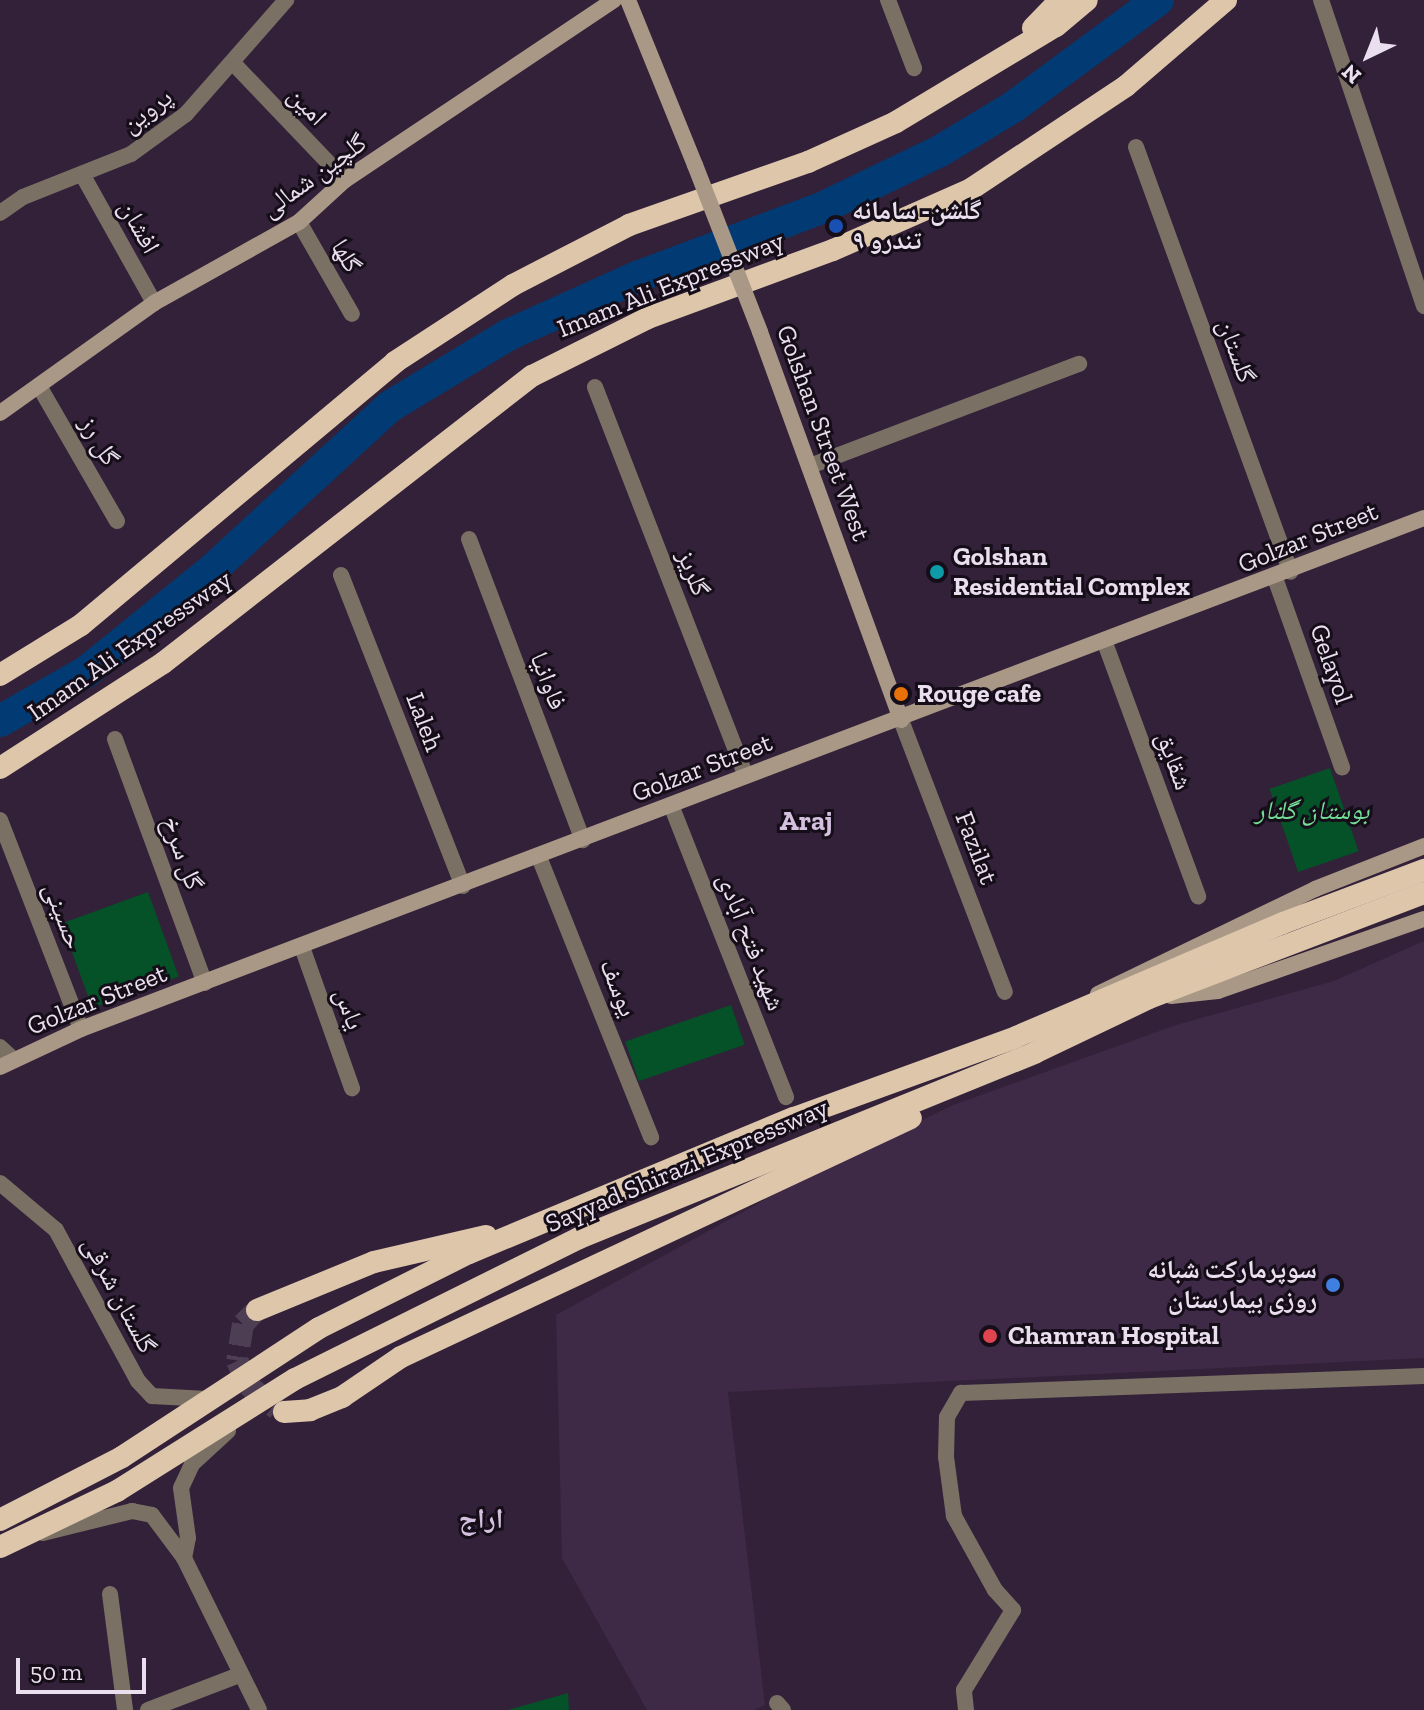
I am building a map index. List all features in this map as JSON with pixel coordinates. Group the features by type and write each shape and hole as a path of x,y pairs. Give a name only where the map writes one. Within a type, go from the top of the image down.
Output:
{"highway":[{"path":"997,62 1060,0"},
{"name":"Imam Ali Expressway","path":"0,675 81,625 395,362 513,285 629,225 808,162 883,128 997,62 1087,0"},
{"name":"Imam Ali Expressway","path":"0,768 163,663 532,376 648,318 833,250 971,189 1126,86 1226,0"},
{"name":"Sayyad Shirazi Expressway","path":"0,1520 122,1457 319,1328 527,1229 794,1118 1016,1037 1075,1010 1422,879"},
{"name":"Sayyad Shirazi Expressway","path":"0,1547 34,1535 151,1472 214,1426 295,1379 579,1238 1036,1052 1149,998 1422,879"},
{"path":"284,1412 310,1410 342,1397 401,1357 959,1096 1036,1052"},
{"path":"257,1310 374,1262 527,1229"},
{"path":"0,1558 34,1535"}],"main road":[{"name":"گلچین شمالی","path":"0,413 154,303 299,222 345,180 614,0"},
{"name":"Golshan Street West","path":"628,0 760,332 901,720"},
{"name":"Golzar Street","path":"7,1064 81,1029 1105,643 1424,518"},
{"path":"1075,1010 1153,963 1315,889 1424,846"},
{"path":"1149,998 1218,991 1424,919"}],"street":[{"name":"پروین","path":"0,213 23,197 131,154 186,114 235,65 286,0"},
{"path":"888,0 914,68"},
{"path":"1321,0 1424,306"},
{"name":"امین","path":"235,65 345,180"},
{"name":"گلستان","path":"1136,147 1283,575"},
{"name":"افشان","path":"82,174 154,303"},
{"name":"گلها","path":"299,222 352,314"},
{"path":"810,466 1079,364"},
{"name":"گل رز","path":"39,386 117,521"},
{"name":"گلریز","path":"595,387 746,776"},
{"name":"فاوانیا","path":"469,539 583,840"},
{"name":"Laleh","path":"341,575 463,886"},
{"name":"Gelayol","path":"1283,575 1342,767"},
{"name":"شقایق","path":"1105,643 1198,896"},
{"name":"Fazilat","path":"901,720 1005,992"},
{"name":"گل سرخ","path":"115,739 205,983"},
{"name":"شهید فتح آبادی","path":"671,805 786,1097"},
{"name":"حسینی","path":"0,820 81,1029"},
{"name":"یوسف","path":"539,857 651,1137"},
{"name":"یاس","path":"302,947 352,1088"},
{"path":"0,1047 7,1064"},
{"name":"گلستان شرقی","path":"0,1183 56,1230 138,1381 152,1396 207,1399"},
{"path":"966,1710 964,1690 1013,1610 995,1590 954,1516 946,1457 947,1417 961,1393 1424,1376"},
{"path":"184,1558 188,1538 181,1488 192,1464 295,1379"},
{"path":"34,1535 132,1511 152,1515 184,1558 239,1675 259,1710"},
{"path":"110,1594 125,1710"},
{"path":"148,1710 239,1675"}],"shaded area":[{"name":"Chamran Hospital","path":"1424,941 1424,1358 728,1392 765,1705 754,1710 647,1710 562,1558 556,1315 808,1176 953,1105 1176,1025 1334,981"}],"green space":[{"name":"بوستان گلنار","path":"1330,768 1359,851 1298,872 1269,789"},
{"path":"148,892 179,977 92,1008 62,923"},
{"path":"731,1005 745,1045 639,1081 625,1041"},
{"path":"568,1693 569,1710 508,1710"}],"waterway":[{"path":"0,721 86,672 213,569 389,407 508,335 637,277 824,207 940,151 1013,107 1158,0"}],"tunnel":[{"path":"257,1310 243,1324 237,1361 248,1385 277,1409"}],"place":[{"name":"گلشن- سامانه ۹ تندرو","path":"836,226"},
{"name":"Golshan Residential Complex","path":"937,572"},
{"name":"Rouge cafe","path":"901,694"},
{"name":"سوپرمارکت شبانه روزی بیمارستان","path":"1333,1285"},
{"name":"Chamran Hospital","path":"990,1336"}],"district":[{"name":"Araj","path":"806,821"},
{"name":"اراج","path":"481,1519"}]}
